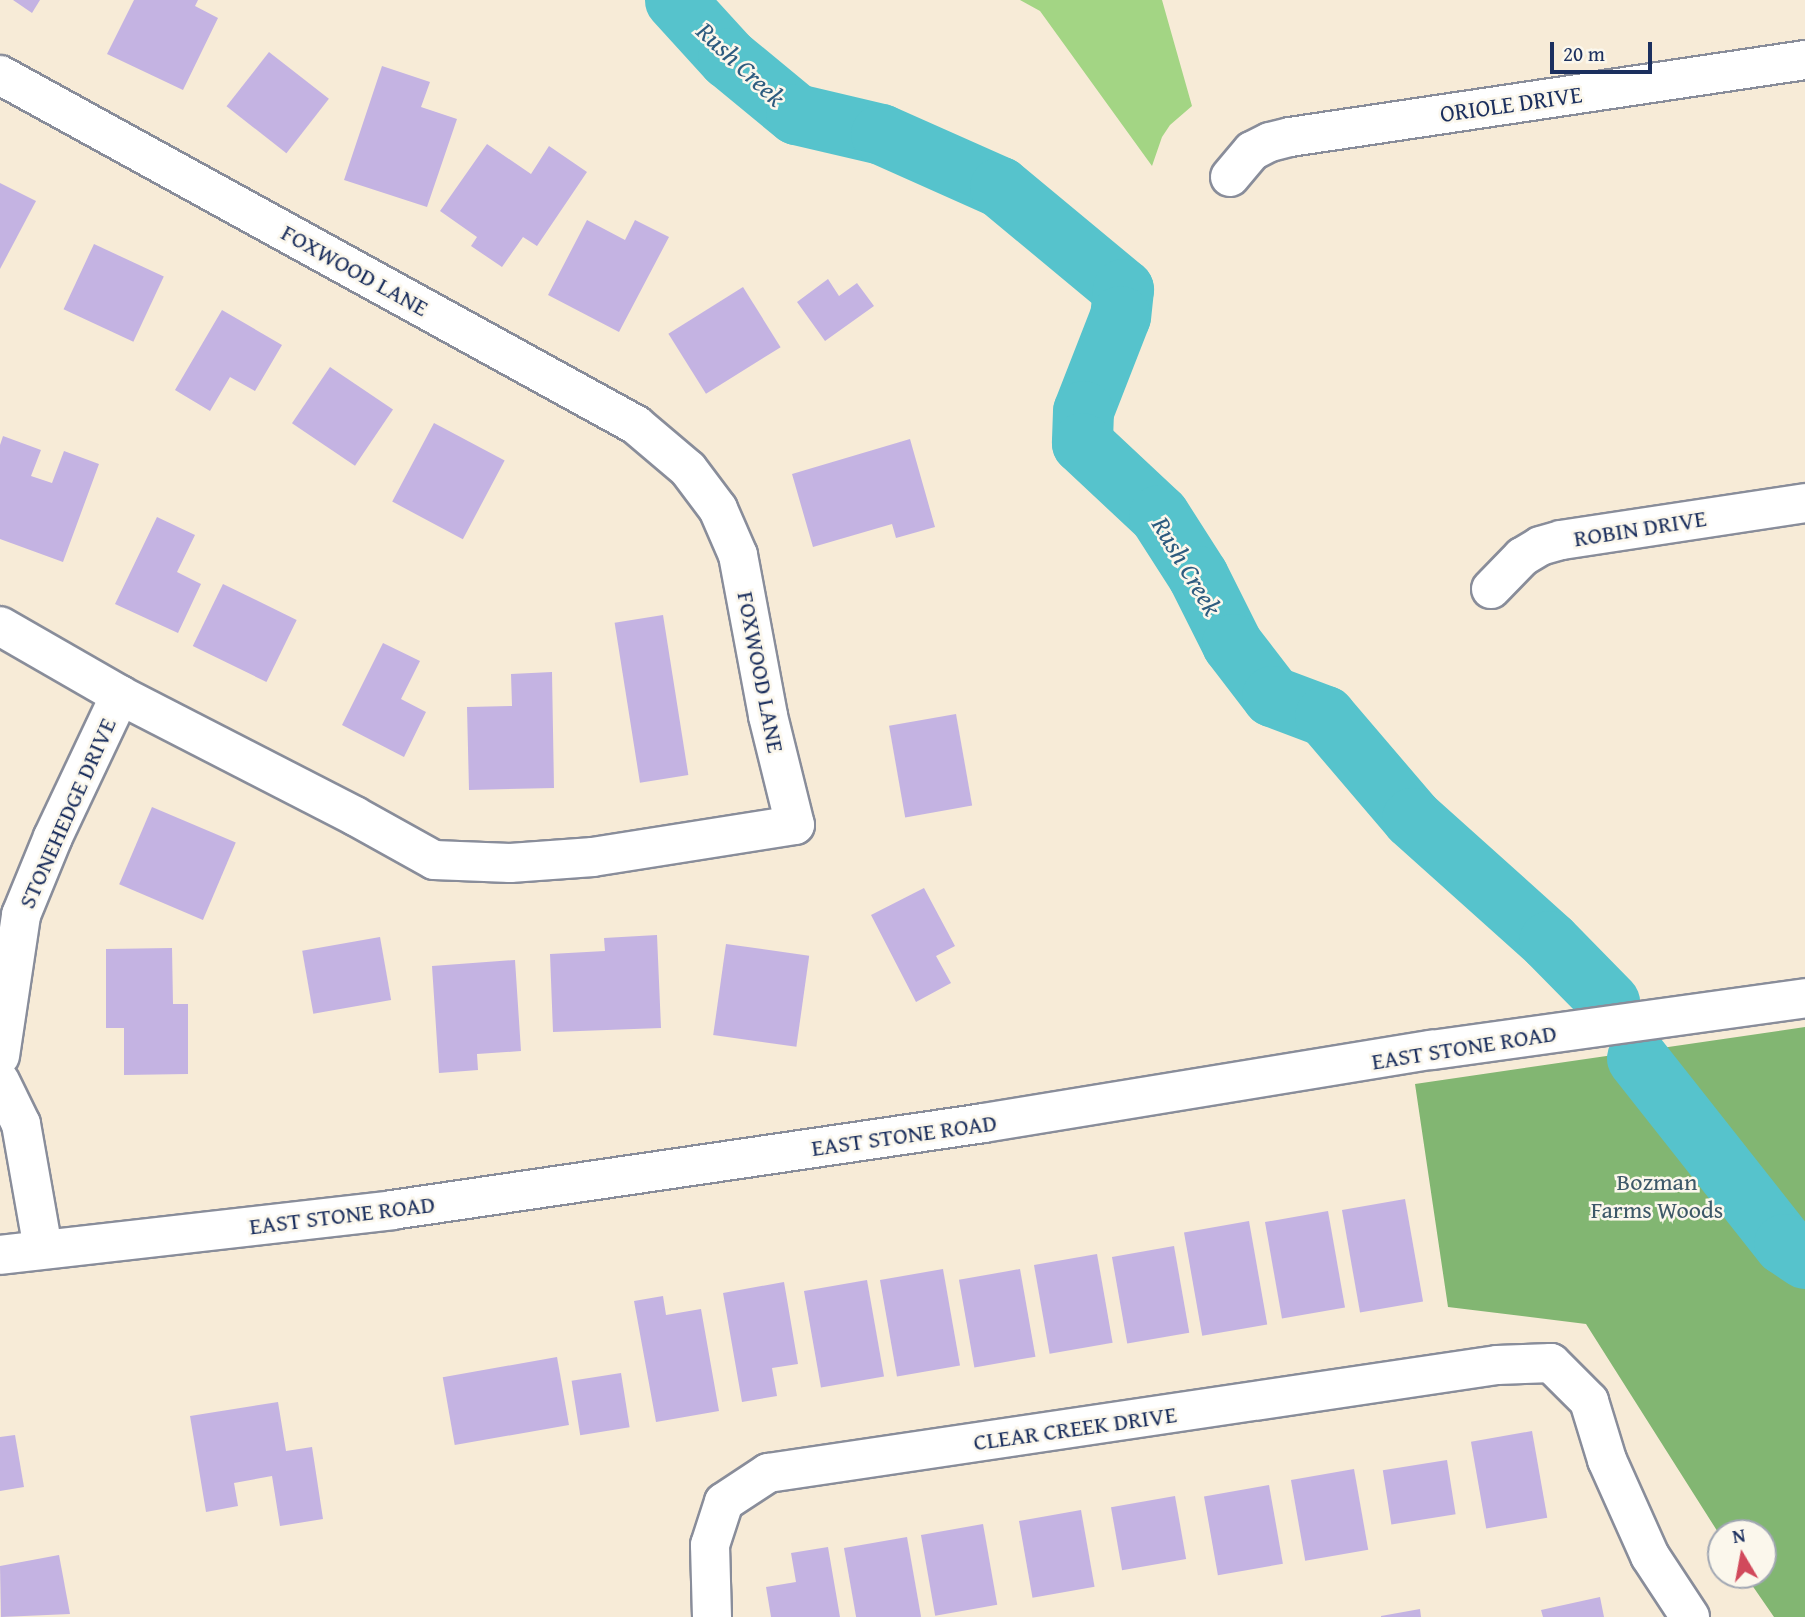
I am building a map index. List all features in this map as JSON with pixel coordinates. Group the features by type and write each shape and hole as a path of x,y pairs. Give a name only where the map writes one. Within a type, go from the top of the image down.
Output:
{"street":[{"name":"ORIOLE DRIVE","path":"1230,177 1252,151 1270,142 1290,137 1805,61"},
{"name":"FOXWOOD LANE","path":"0,75 636,425 688,469 718,509 738,555 768,716 795,825 593,857 510,863 434,860 342,809 120,695 0,626"},
{"name":"ROBIN DRIVE","path":"1492,589 1522,557 1550,543 1805,503"},
{"name":"STONEHEDGE DRIVE","path":"0,1056 20,915 53,836 120,695"},
{"name":"EAST STONE ROAD","path":"0,1255 392,1210 1163,1096 1432,1050 1805,998"},
{"path":"0,1081 21,1124 43,1249"},
{"name":"CLEAR CREEK DRIVE","path":"712,1617 710,1545 723,1502 768,1473 1497,1365 1551,1363 1589,1401 1607,1460 1650,1556 1690,1617"}],"green space":[{"path":"1020,0 1162,0 1192,106 1170,125 1162,137 1152,166 1040,11"},
{"name":"Bozman Farms Woods","path":"1805,1027 1805,1617 1774,1617 1755,1589 1777,1589 1777,1519 1710,1519 1586,1324 1448,1307 1415,1084"}],"building":[{"path":"13,0 40,0 32,13"},
{"path":"134,0 198,0 195,6 218,18 183,90 107,54"},
{"path":"269,52 329,99 286,153 227,106"},
{"path":"382,66 430,82 421,107 457,119 427,207 344,180"},
{"path":"487,144 531,174 549,146 587,172 537,246 523,237 502,267 471,246 477,237 440,211"},
{"path":"0,183 36,201 0,269"},
{"path":"587,220 625,240 635,220 669,237 619,332 548,295"},
{"path":"94,244 164,277 133,342 64,309"},
{"path":"828,279 839,296 857,283 874,306 825,341 797,302"},
{"path":"743,287 781,347 706,394 668,334"},
{"path":"222,310 282,345 255,391 230,377 210,411 175,390"},
{"path":"330,367 393,409 355,466 292,423"},
{"path":"434,423 505,461 463,539 392,502"},
{"path":"3,436 41,450 31,476 52,483 64,451 99,464 63,562 0,539 0,445"},
{"path":"910,439 935,527 896,538 892,524 813,547 792,474"},
{"path":"157,517 195,535 177,572 201,584 178,633 115,604"},
{"path":"223,584 297,620 266,682 193,646"},
{"path":"663,615 688,775 640,783 615,623"},
{"path":"383,643 420,661 401,699 426,712 404,757 342,725"},
{"path":"552,672 554,788 469,790 467,707 512,706 511,674"},
{"path":"956,714 972,806 905,817 889,726"},
{"path":"152,807 236,843 203,920 119,884"},
{"path":"924,888 955,946 936,956 951,983 916,1002 871,915"},
{"path":"657,935 661,1028 553,1032 550,954 605,951 604,938"},
{"path":"380,937 391,1000 313,1014 302,951"},
{"path":"726,944 809,956 796,1047 713,1035"},
{"path":"172,948 173,1004 188,1004 188,1074 124,1075 124,1028 106,1028 106,949"},
{"path":"515,960 521,1051 477,1054 478,1070 439,1073 432,966"},
{"path":"1405,1199 1423,1301 1360,1313 1342,1210"},
{"path":"1328,1211 1345,1308 1282,1319 1265,1222"},
{"path":"1249,1221 1267,1324 1202,1336 1184,1232"},
{"path":"1174,1246 1189,1333 1127,1344 1112,1257"},
{"path":"1097,1254 1113,1343 1050,1354 1034,1265"},
{"path":"943,1269 960,1366 897,1377 880,1280"},
{"path":"1020,1269 1035,1357 974,1367 959,1280"},
{"path":"867,1280 884,1377 821,1388 804,1291"},
{"path":"784,1282 798,1364 772,1368 777,1396 742,1402 723,1293"},
{"path":"663,1296 666,1315 701,1309 719,1411 656,1422 634,1301"},
{"path":"557,1357 569,1425 455,1445 443,1377"},
{"path":"621,1373 630,1427 580,1435 572,1381"},
{"path":"278,1402 286,1451 312,1447 323,1519 280,1526 272,1476 234,1483 238,1506 206,1512 190,1416"},
{"path":"1532,1431 1547,1518 1486,1528 1471,1442"},
{"path":"15,1435 24,1487 0,1491 0,1437"},
{"path":"1447,1460 1456,1514 1391,1524 1383,1470"},
{"path":"1354,1469 1368,1550 1305,1561 1291,1480"},
{"path":"1269,1485 1283,1564 1218,1575 1204,1496"},
{"path":"1175,1496 1186,1559 1122,1570 1111,1507"},
{"path":"1081,1510 1095,1587 1033,1598 1019,1521"},
{"path":"983,1524 997,1605 935,1616 921,1535"},
{"path":"907,1537 921,1617 856,1617 844,1548"},
{"path":"828,1547 840,1617 771,1617 766,1587 796,1582 791,1553"},
{"path":"59,1555 70,1614 1,1617 0,1566"},
{"path":"1600,1597 1604,1617 1543,1617 1541,1610"},
{"path":"1420,1609 1421,1617 1381,1617 1381,1616"}],"waterway":[{"name":"Rush Creek","path":"675,0 728,58 796,114 881,134 1000,187 1123,289 1120,316 1083,411 1082,443 1159,515 1198,576 1232,644 1272,696 1325,716 1412,818 1549,941 1609,1002"},
{"name":"Rush Creek","path":"1637,1058 1784,1244 1805,1258"}]}
